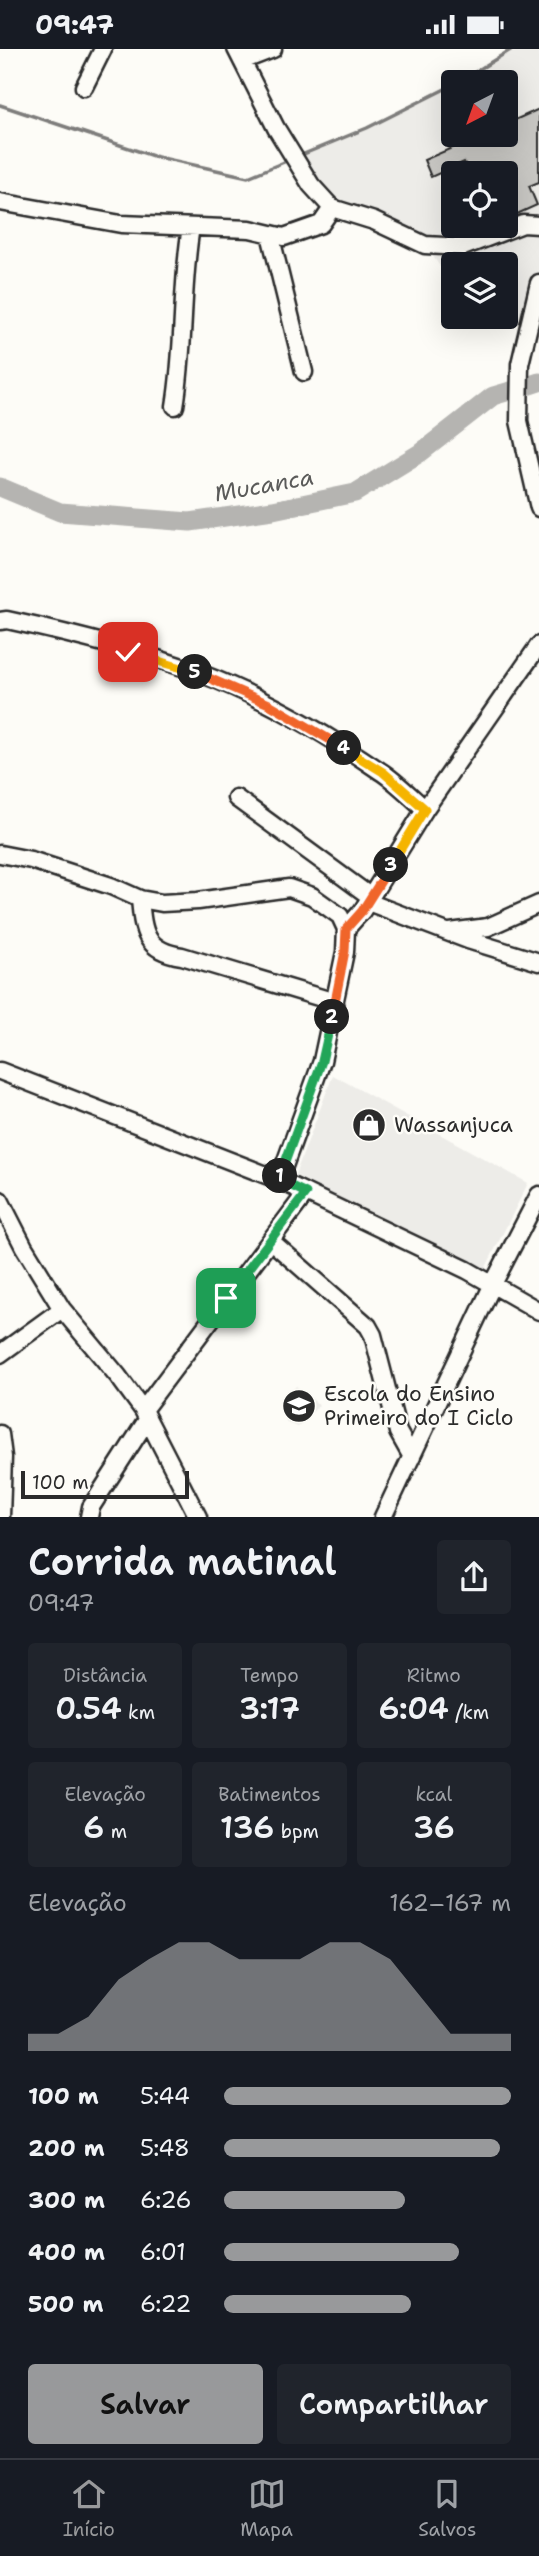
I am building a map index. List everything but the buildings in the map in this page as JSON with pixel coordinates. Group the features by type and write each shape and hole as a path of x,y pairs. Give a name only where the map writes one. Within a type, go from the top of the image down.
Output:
{"street":[{"path":"84,87 103,49"},
{"path":"273,49 239,55 276,128 311,185 332,208 374,221 425,245 463,247 523,224 539,225"},
{"path":"0,202 121,224 250,229 284,237 321,225 332,208"},
{"path":"175,406 181,370 185,267 191,227"},
{"path":"270,234 304,372"},
{"path":"539,283 520,364 519,421 539,508"},
{"path":"0,621 7,620 70,634 203,674 269,704 343,747 383,772 425,809"},
{"path":"346,929 370,899 425,809 539,645"},
{"path":"236,797 370,899 448,932 539,962"},
{"path":"0,854 111,886 140,899 162,903 198,901 289,888 312,896 340,916 346,929 345,951 322,1061 279,1180"},
{"path":"140,899 142,919 150,941 163,953 182,956 335,1002"},
{"path":"448,932 488,927 539,904"},
{"path":"0,1071 279,1180 493,1284 539,1311"},
{"path":"89,1517 92,1507 145,1415 306,1193"},
{"path":"383,1517 493,1284 539,1195"},
{"path":"0,1200 24,1247 62,1309 118,1376 145,1415 198,1517"},
{"path":"271,1241 368,1326 373,1335 398,1432 412,1457"},
{"path":"0,1354 62,1309"},
{"path":"0,1434 3,1457 1,1517"}],"shaded area":[{"path":"512,49 539,49 539,324 518,324 518,252 441,252 441,268 425,245 332,208 294,158 367,128 441,91 441,147 518,147 518,70 478,70"},
{"name":"Wassanjuca","path":"333,1075 528,1183 484,1271 295,1175"},
{"path":"296,1386 319,1405 298,1427 287,1423 284,1415 293,1408 284,1400"}],"waterway":[{"path":"478,70 512,49"},
{"path":"299,156 367,128 441,91"},
{"path":"0,105 153,156 248,177 289,160"},
{"name":"Mucanca","path":"530,385 539,382"},
{"name":"Mucanca","path":"0,487 60,512 190,522 273,510 355,493 420,453 493,396 510,391"}],"place":[{"name":"Wassanjuca","path":"369,1125"},
{"name":"Escola do Ensino Primeiro do I Ciclo","path":"299,1406"}],"route":[{"path":"128,652 203,674 269,704 383,772 425,809 368,902 346,929 345,951 322,1061 279,1180 306,1193 226,1298"}]}
